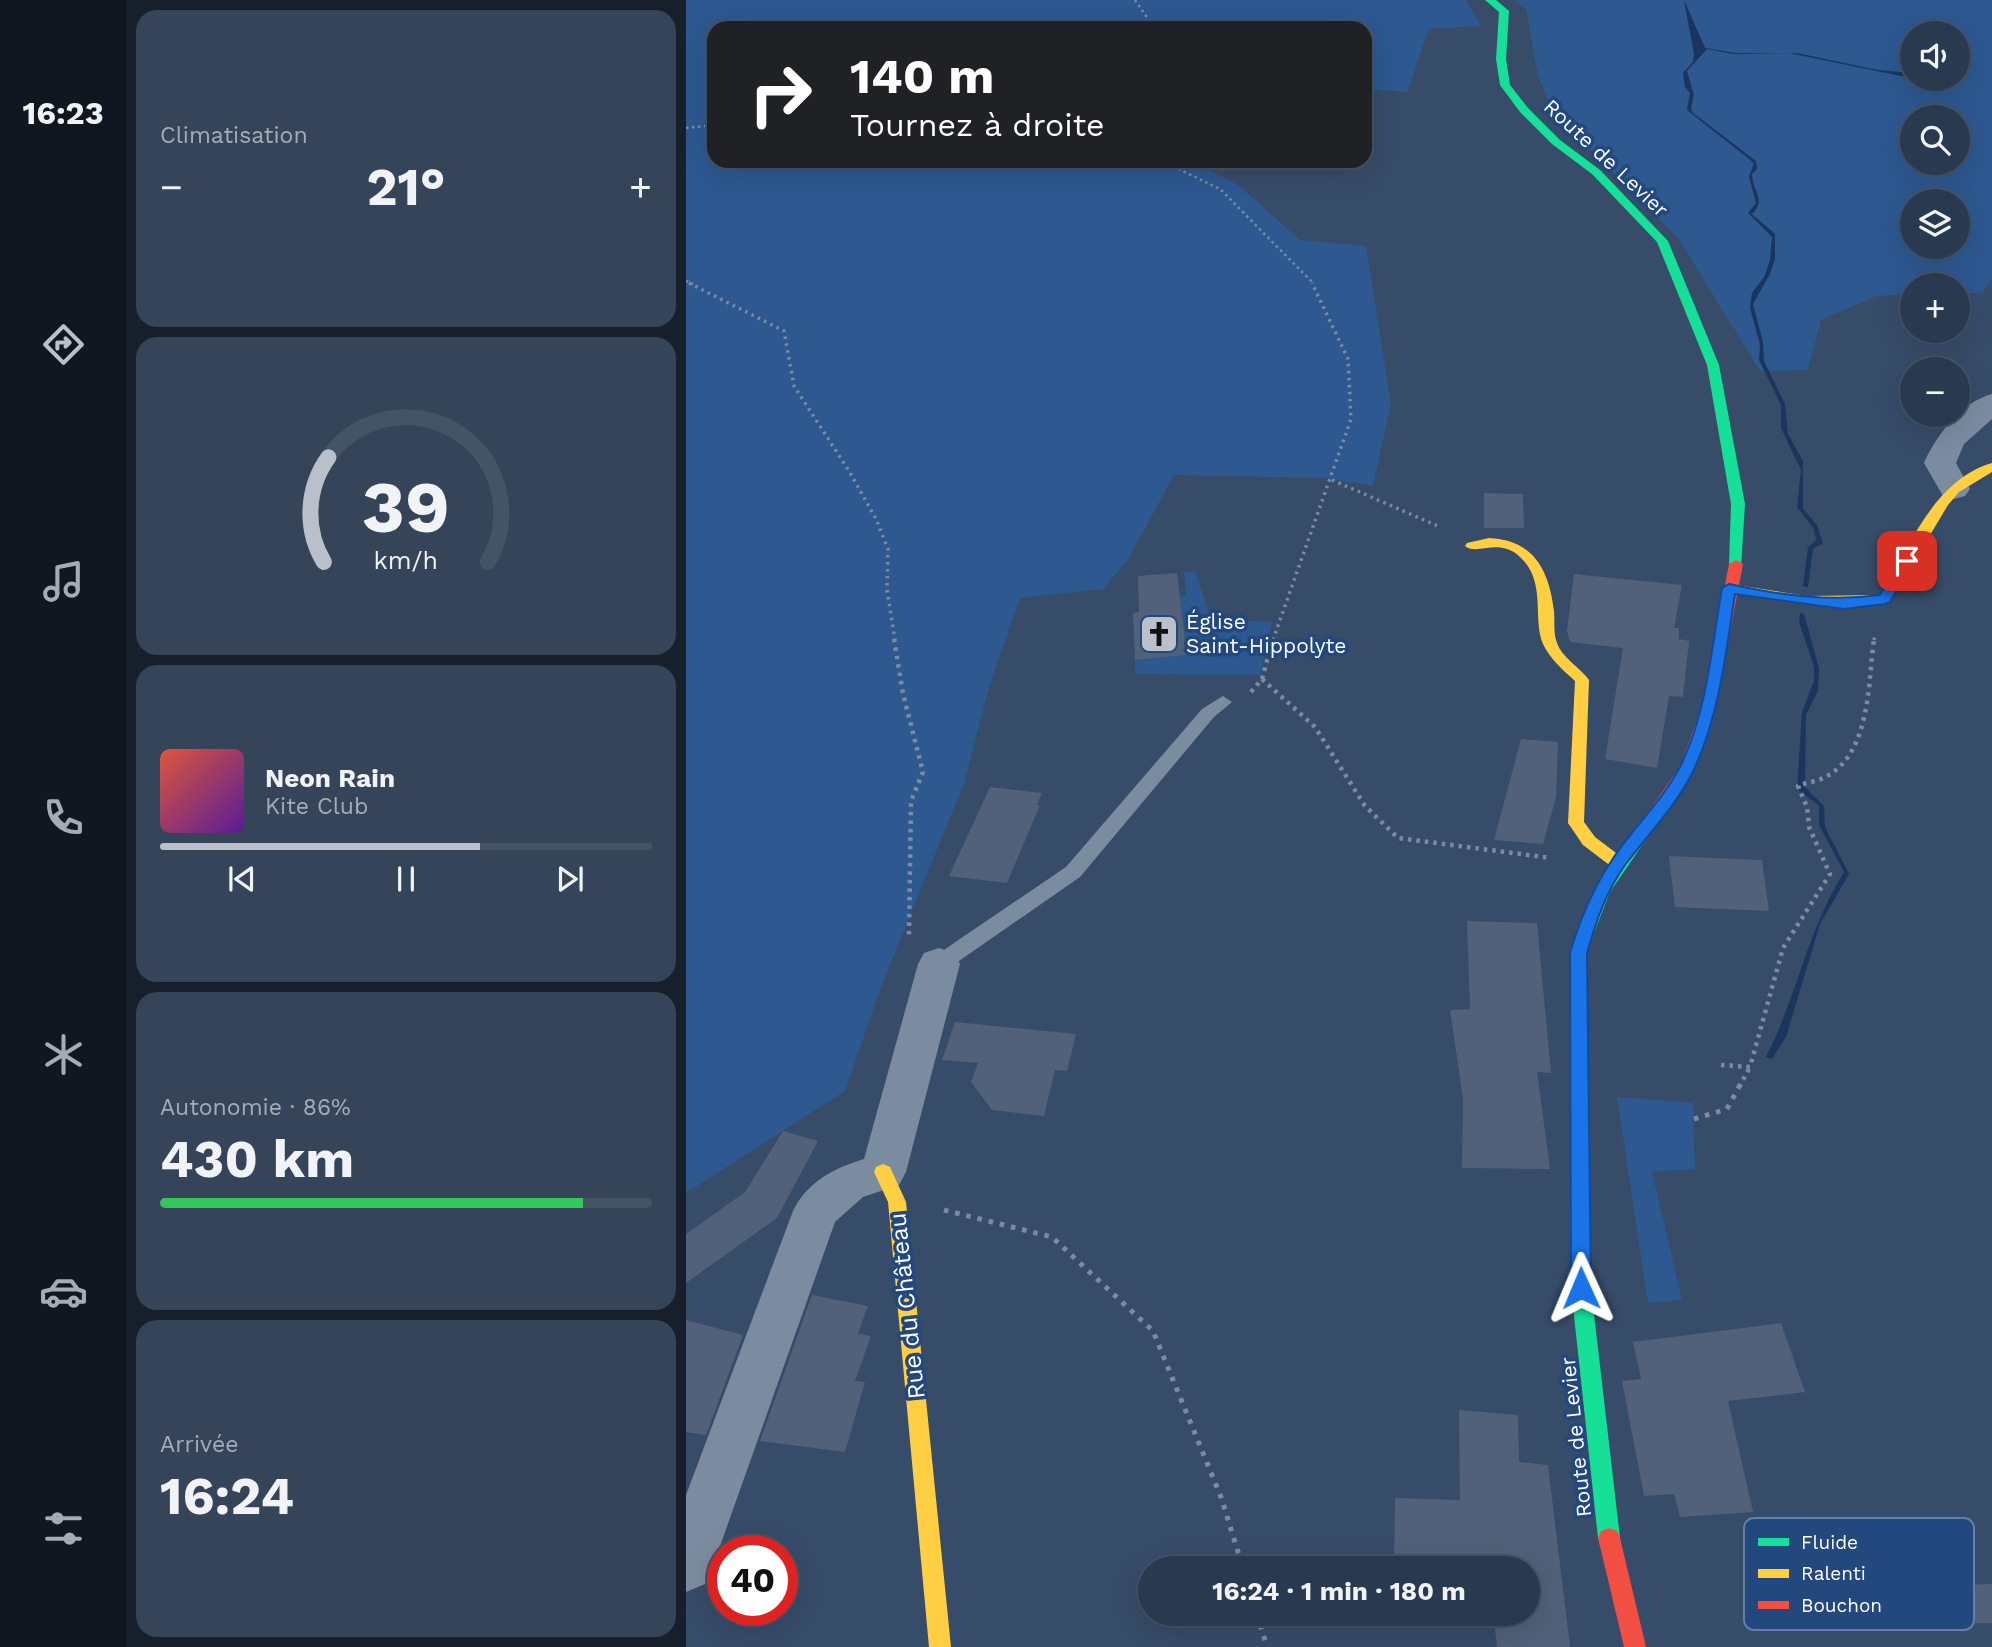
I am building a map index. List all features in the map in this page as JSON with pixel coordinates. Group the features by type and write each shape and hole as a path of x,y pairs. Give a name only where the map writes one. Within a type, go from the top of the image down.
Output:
{"street":[{"name":"Route de Levier","path":"1490,0 1504,11 1501,59 1506,85 1524,110 1556,142 1596,172 1662,241 1713,365 1738,504 1737,559 1729,588 1709,705 1688,766 1648,826 1618,863 1591,909 1578,953 1581,1275 1605,1523 1635,1647"},
{"path":"1954,489 1940,463 1950,440 1992,403"},
{"path":"1729,588 1764,596 1844,605 1885,599 1954,489 1992,467"},
{"path":"1472,546 1487,539 1502,539 1514,543 1528,554 1547,607 1548,638 1554,653 1582,680 1576,823 1590,841 1618,863"},
{"path":"686,1566 816,1211 848,1183 883,1172 939,964"},
{"name":"Rue du Château","path":"883,1172 897,1202 940,1647"}],"lane":[{"path":"939,964 1073,872 1208,713 1223,702"}],"path":[{"path":"1135,0 1148,21"},
{"path":"686,128 707,126"},
{"path":"1176,168 1220,189 1314,285 1348,359 1351,419 1332,480 1281,612 1262,680 1315,727 1365,806 1398,838 1539,857 1618,863"},
{"path":"686,281 784,331 794,386 849,471 876,519 888,549 887,590 899,668 923,772 911,801 909,940 939,964"},
{"path":"1332,480 1424,517 1472,546"},
{"path":"1694,1119 1727,1109 1750,1067 1783,948 1830,874 1809,828 1807,807 1798,786 1830,774 1848,757 1859,738 1877,625 1885,599"},
{"path":"1721,1065 1750,1067"},
{"path":"883,1172 935,1208 1052,1237 1153,1331 1221,1497 1239,1556"},
{"path":"1261,1626 1267,1647"}],"shaded area":[{"path":"686,0 1466,0 1481,26 1429,29 1407,92 1372,90 1372,21 707,21 707,168 1204,168 1237,184 1300,240 1366,246 1391,404 1373,486 1325,478 1174,475 1129,558 1103,589 1020,598 989,687 965,781 882,984 845,1091 686,1193"},
{"path":"1514,0 1992,0 1992,278 1982,293 1970,293 1970,273 1900,273 1900,295 1876,296 1821,320 1808,370 1760,371 1678,238 1553,111 1538,76 1526,9"},
{"path":"1684,0 1705,48 1736,53 1789,53 1733,54 1707,49 1687,71 1694,95 1691,108 1693,113 1756,161 1757,169 1752,174 1759,200 1752,214 1775,234 1775,259 1753,304 1763,342 1764,361 1785,404 1788,434 1803,461 1803,509 1817,525 1823,543 1813,549 1808,587 1803,586 1808,547 1816,540 1814,529 1797,507 1801,470 1781,428 1781,405 1759,360 1760,345 1750,308 1752,293 1764,277 1770,260 1772,237 1748,213 1756,203 1749,177 1754,163 1687,110 1690,93 1685,87 1683,73 1693,62 1694,54"},
{"path":"1789,53 1900,72 1900,76"},
{"path":"1195,571 1211,619 1272,622 1260,675 1135,674 1135,660 1187,655 1182,610 1175,598 1186,596 1184,572"},
{"path":"1800,613 1804,614 1819,668 1818,691 1806,715 1805,787 1824,806 1825,827 1849,874 1820,924 1786,1037 1772,1059 1766,1057 1821,917 1844,872 1819,825 1819,806 1797,789 1802,712 1814,681 1814,667 1799,622"},
{"path":"1617,1097 1693,1103 1695,1169 1652,1172 1682,1300 1648,1303"}],"building":[{"path":"1484,493 1523,494 1524,528 1484,528"},
{"name":"Église Saint-Hippolyte","path":"1177,573 1187,655 1135,660 1133,613 1139,612 1138,576"},
{"path":"1574,574 1682,585 1674,628 1679,628 1679,639 1689,641 1683,697 1669,696 1657,768 1605,759 1623,648 1570,642 1567,631"},
{"path":"1521,739 1558,742 1556,797 1543,844 1494,840"},
{"path":"990,787 1042,793 1037,805 1040,805 1007,883 949,876"},
{"path":"1669,856 1762,860 1769,911 1675,907"},
{"path":"1467,921 1537,923 1551,1073 1537,1072 1550,1169 1462,1168 1463,1099 1450,1010 1470,1009"},
{"path":"955,1022 1076,1034 1067,1071 1055,1070 1044,1116 992,1110 971,1082 978,1063 942,1060"},
{"path":"783,1131 818,1141 777,1218 686,1283 686,1234 745,1192"},
{"path":"812,1295 868,1306 858,1334 871,1336 855,1381 865,1382 845,1452 760,1441"},
{"path":"686,1320 743,1335 706,1435 686,1432"},
{"path":"1781,1323 1805,1392 1728,1401 1753,1512 1680,1517 1674,1494 1644,1496 1622,1381 1641,1379 1633,1342"},
{"path":"1459,1410 1518,1415 1519,1462 1548,1465 1570,1647 1497,1647 1495,1628 1444,1626 1540,1626 1540,1556 1394,1556 1395,1498 1460,1500"},
{"path":"1992,1584 1992,1623 1974,1623 1974,1585"}],"traffic: fast":[{"path":"1490,0 1504,11 1501,59 1505,85 1524,110 1556,142 1596,172 1662,241 1713,365 1738,504 1736,564"},
{"path":"1609,1538 1581,1288 1578,953 1602,892 1639,838"}],"traffic: slow":[{"path":"1729,588 1807,600 1885,599 1942,503 1954,489 1992,467"},
{"path":"1472,546 1489,542 1516,547 1526,555 1540,579 1550,643 1560,658 1582,680 1576,823 1589,841 1618,863"},
{"path":"883,1172 897,1202 940,1647"}],"traffic: jam":[{"path":"1639,838 1688,766 1709,705 1736,564"},
{"path":"1609,1538 1635,1647"}],"place":[{"name":"Église Saint-Hippolyte","path":"1159,634"}],"route":[{"path":"1581,1288 1578,953 1591,909 1618,863 1648,826 1688,766 1709,705 1729,588 1764,596 1844,605 1885,599 1907,561"}]}
